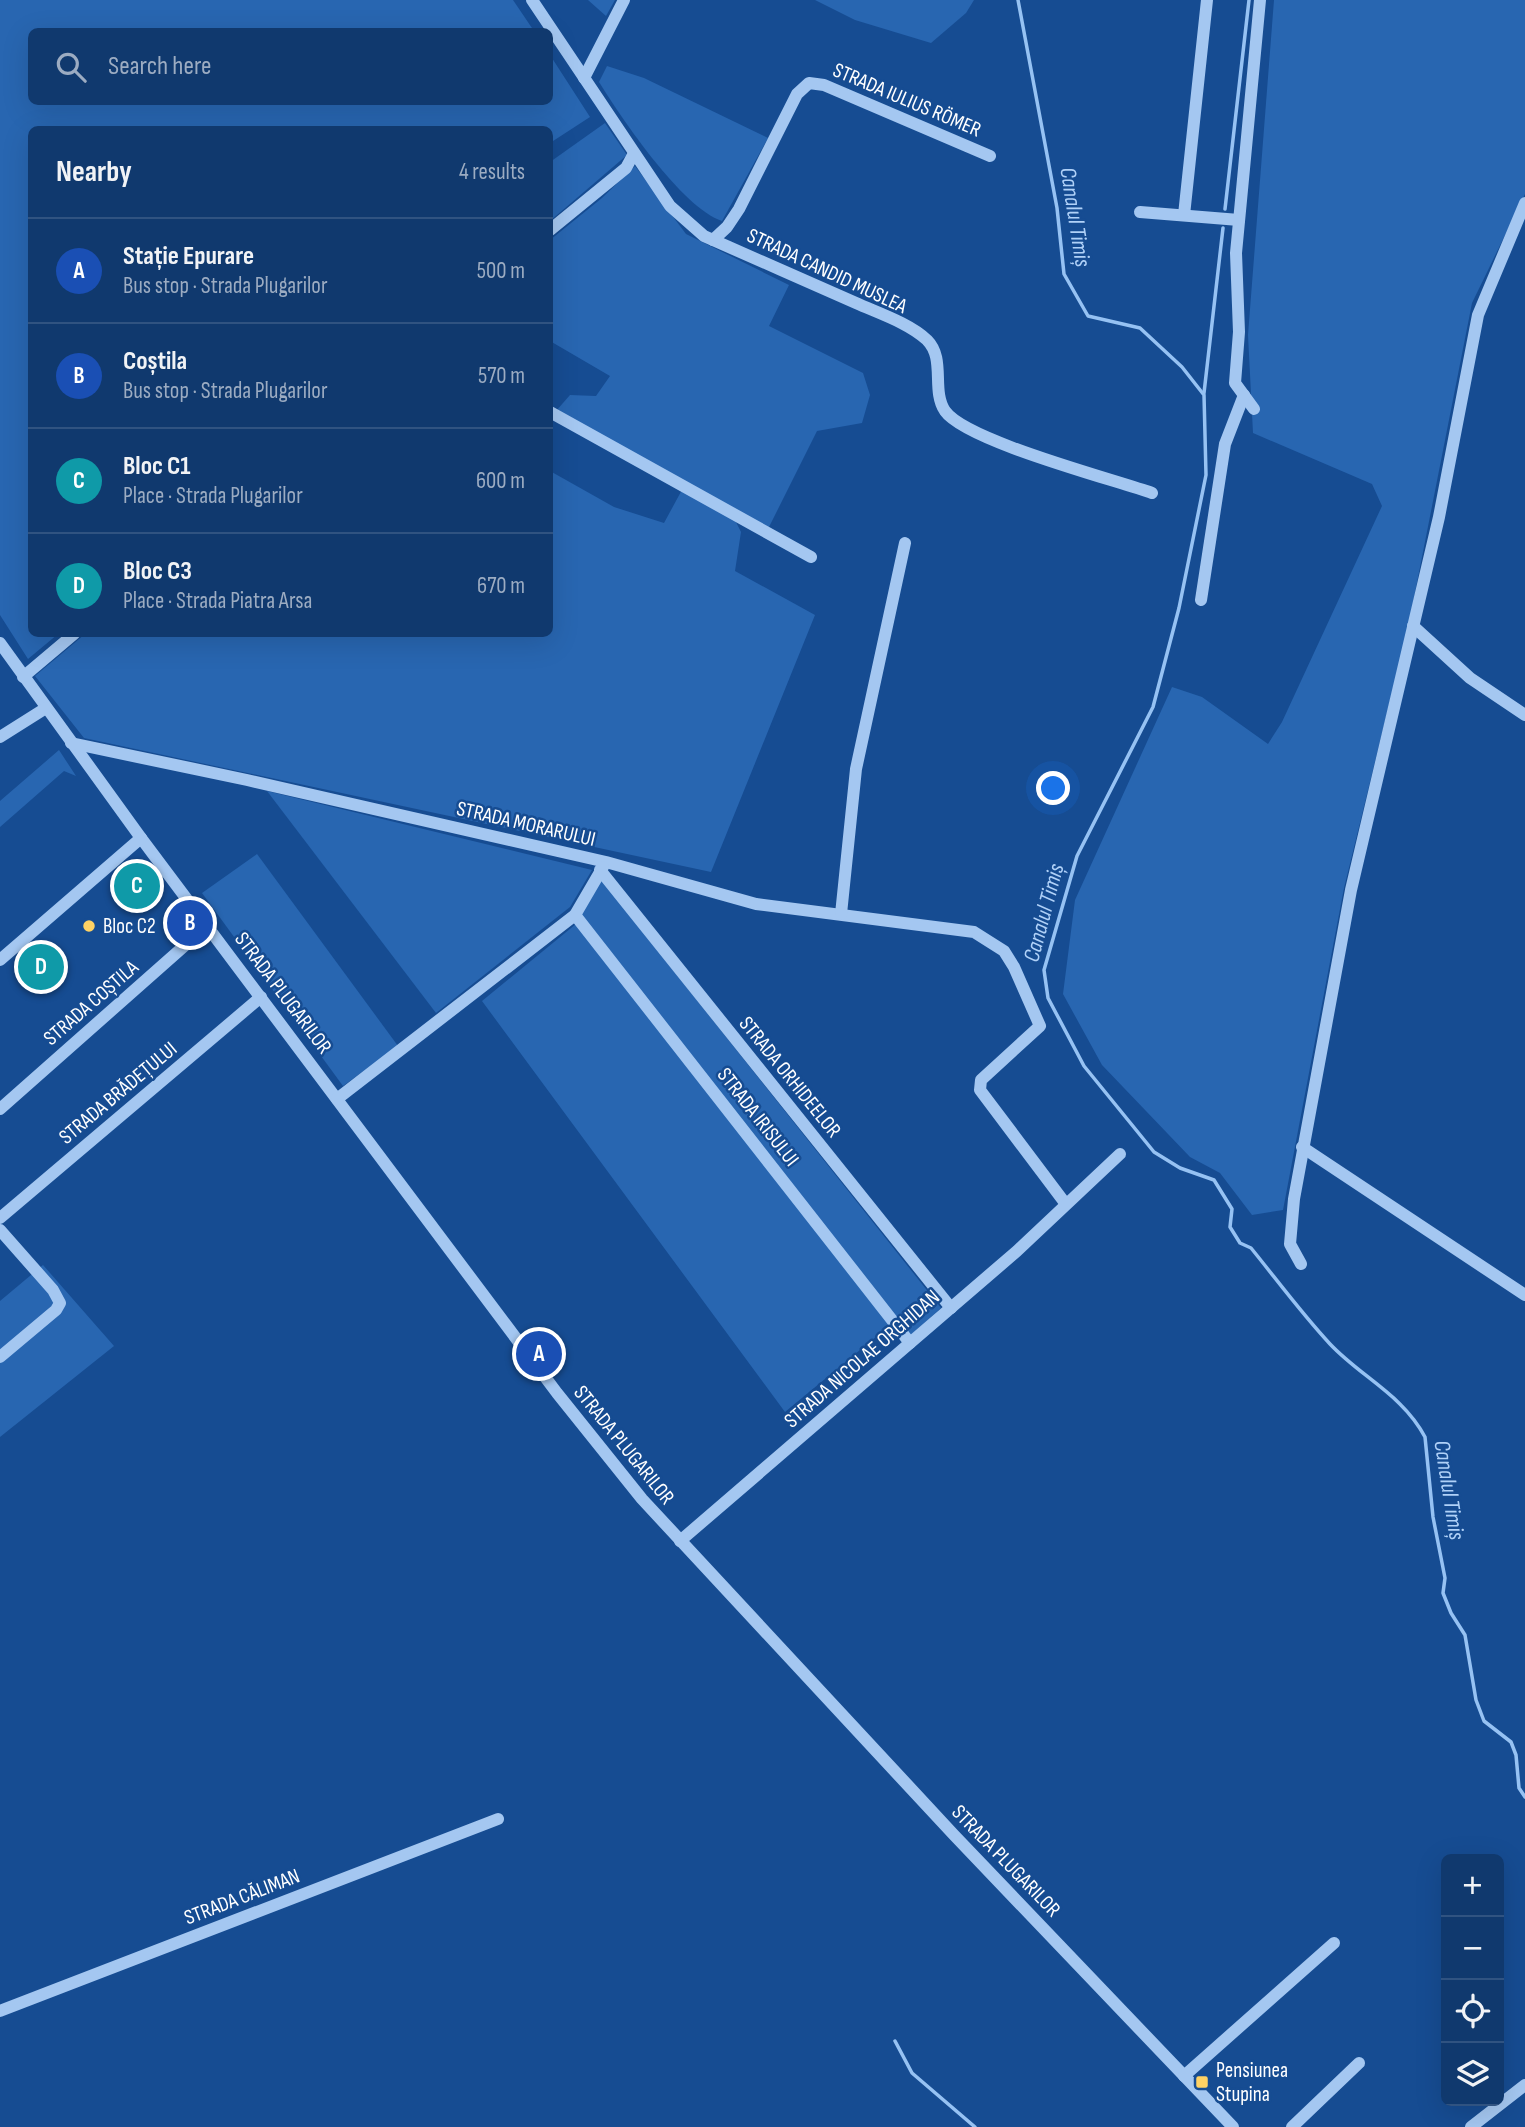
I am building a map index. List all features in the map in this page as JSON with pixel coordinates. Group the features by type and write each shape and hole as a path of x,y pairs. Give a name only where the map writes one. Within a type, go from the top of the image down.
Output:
{"street":[{"name":"STRADA CANDID MUSLEA","path":"532,0 551,28"},
{"path":"584,78 624,0"},
{"path":"1184,215 1207,0"},
{"path":"1254,409 1235,383 1239,332 1236,253 1260,0"},
{"name":"STRADA CANDID MUSLEA","path":"553,32 633,155 670,206 687,223 713,240 887,317 927,340 936,359 940,401 945,411 963,426 990,439 1152,493"},
{"name":"STRADA IULIUS RÖMER","path":"713,240 733,219 797,94 809,83 824,85 990,156"},
{"path":"553,228 626,168 633,155"},
{"path":"1301,1264 1290,1244 1302,1147 1317,1089 1357,863 1439,517 1478,315 1525,203"},
{"path":"1140,212 1239,220"},
{"path":"1201,600 1225,444 1244,395"},
{"path":"553,414 811,557"},
{"path":"841,914 856,769 905,543"},
{"path":"1413,626 1470,678 1525,715"},
{"path":"23,677 70,637"},
{"name":"STRADA PLUGARILOR","path":"0,643 141,838 557,1393 680,1541 1233,2127"},
{"path":"0,737 46,708"},
{"name":"STRADA MORARULUI","path":"71,743 756,904 974,932 1004,951 1040,1022 1034,1035 981,1080 984,1096 1065,1203"},
{"path":"0,960 141,838"},
{"path":"337,1099 575,915 603,866"},
{"name":"STRADA ORHIDEELOR","path":"603,866 951,1308"},
{"name":"STRADA IRISULUI","path":"575,915 910,1343"},
{"name":"STRADA COȘTILA","path":"0,1109 208,925"},
{"name":"STRADA BRĂDEȚULUI","path":"0,1218 261,997"},
{"path":"1302,1147 1525,1295"},
{"name":"STRADA NICOLAE ORGHIDAN","path":"680,1541 951,1308 1120,1154"},
{"path":"0,1230 53,1290 60,1303 56,1310 0,1357"},
{"name":"STRADA CĂLIMAN","path":"0,2011 498,1819"},
{"path":"1184,2076 1335,1943"},
{"path":"1293,2127 1359,2063"},
{"path":"1471,2127 1525,2085"}],"shaded area":[{"path":"0,0 513,0 532,28 28,28 28,105 553,105 553,60 590,117 553,141 553,126 28,126 28,637 54,637 28,659 0,615"},
{"path":"588,0 615,0 606,16"},
{"path":"815,0 974,0 966,13 931,43 855,20"},
{"path":"1274,0 1525,0 1525,194 1472,303 1409,623 1344,888 1283,1210 1252,1215 1220,1173 1190,1157 1102,1065 1063,994 1075,900 1172,687 1202,697 1268,744 1282,722 1382,506 1372,484 1253,433 1248,335"},
{"path":"607,66 644,78 768,138 722,221 706,213 689,199 637,139 599,82"},
{"path":"605,123 627,155 553,218 553,160"},
{"path":"635,166 686,234 789,285 769,326 863,373 870,395 862,423 817,431 766,533 734,518 741,532 735,571 815,615 711,872 84,738 35,676 81,637 553,637 553,473 614,507 664,523 683,488 556,411 570,395 596,396 610,376 553,343 553,238 602,198"},
{"path":"59,750 76,776 64,771 0,827 0,801"},
{"path":"267,791 592,870 570,907 436,1013"},
{"path":"257,854 398,1046 343,1086 202,893"},
{"path":"600,878 941,1308 910,1336 889,1326 785,1412 482,1001 576,924"},
{"path":"43,1265 114,1346 0,1437 0,1301"}],"waterway":[{"name":"Canalul Timiș","path":"1018,0 1057,208 1064,274 1088,316 1140,328 1182,367 1204,395 1206,475 1179,608 1153,707 1077,856 1044,970 1048,998 1084,1066 1154,1152 1180,1168 1214,1180 1232,1209 1230,1227 1240,1243 1251,1248 1330,1344 1405,1409 1425,1437 1433,1517 1445,1578 1443,1593 1451,1613 1465,1635 1476,1700 1484,1721 1511,1742 1516,1755 1519,1788 1525,1797"},
{"path":"1225,209 1249,0"},
{"path":"1204,393 1223,228"},
{"path":"895,2041 912,2073 975,2127"}],"place":[{"name":"Bloc C1","path":"137,886"},
{"name":"Coștila","path":"190,923"},
{"name":"Bloc C2","path":"89,926"},
{"name":"Bloc C3","path":"41,967"},
{"name":"Stație Epurare","path":"539,1354"},
{"name":"Pensiunea Stupina","path":"1202,2082"}]}
